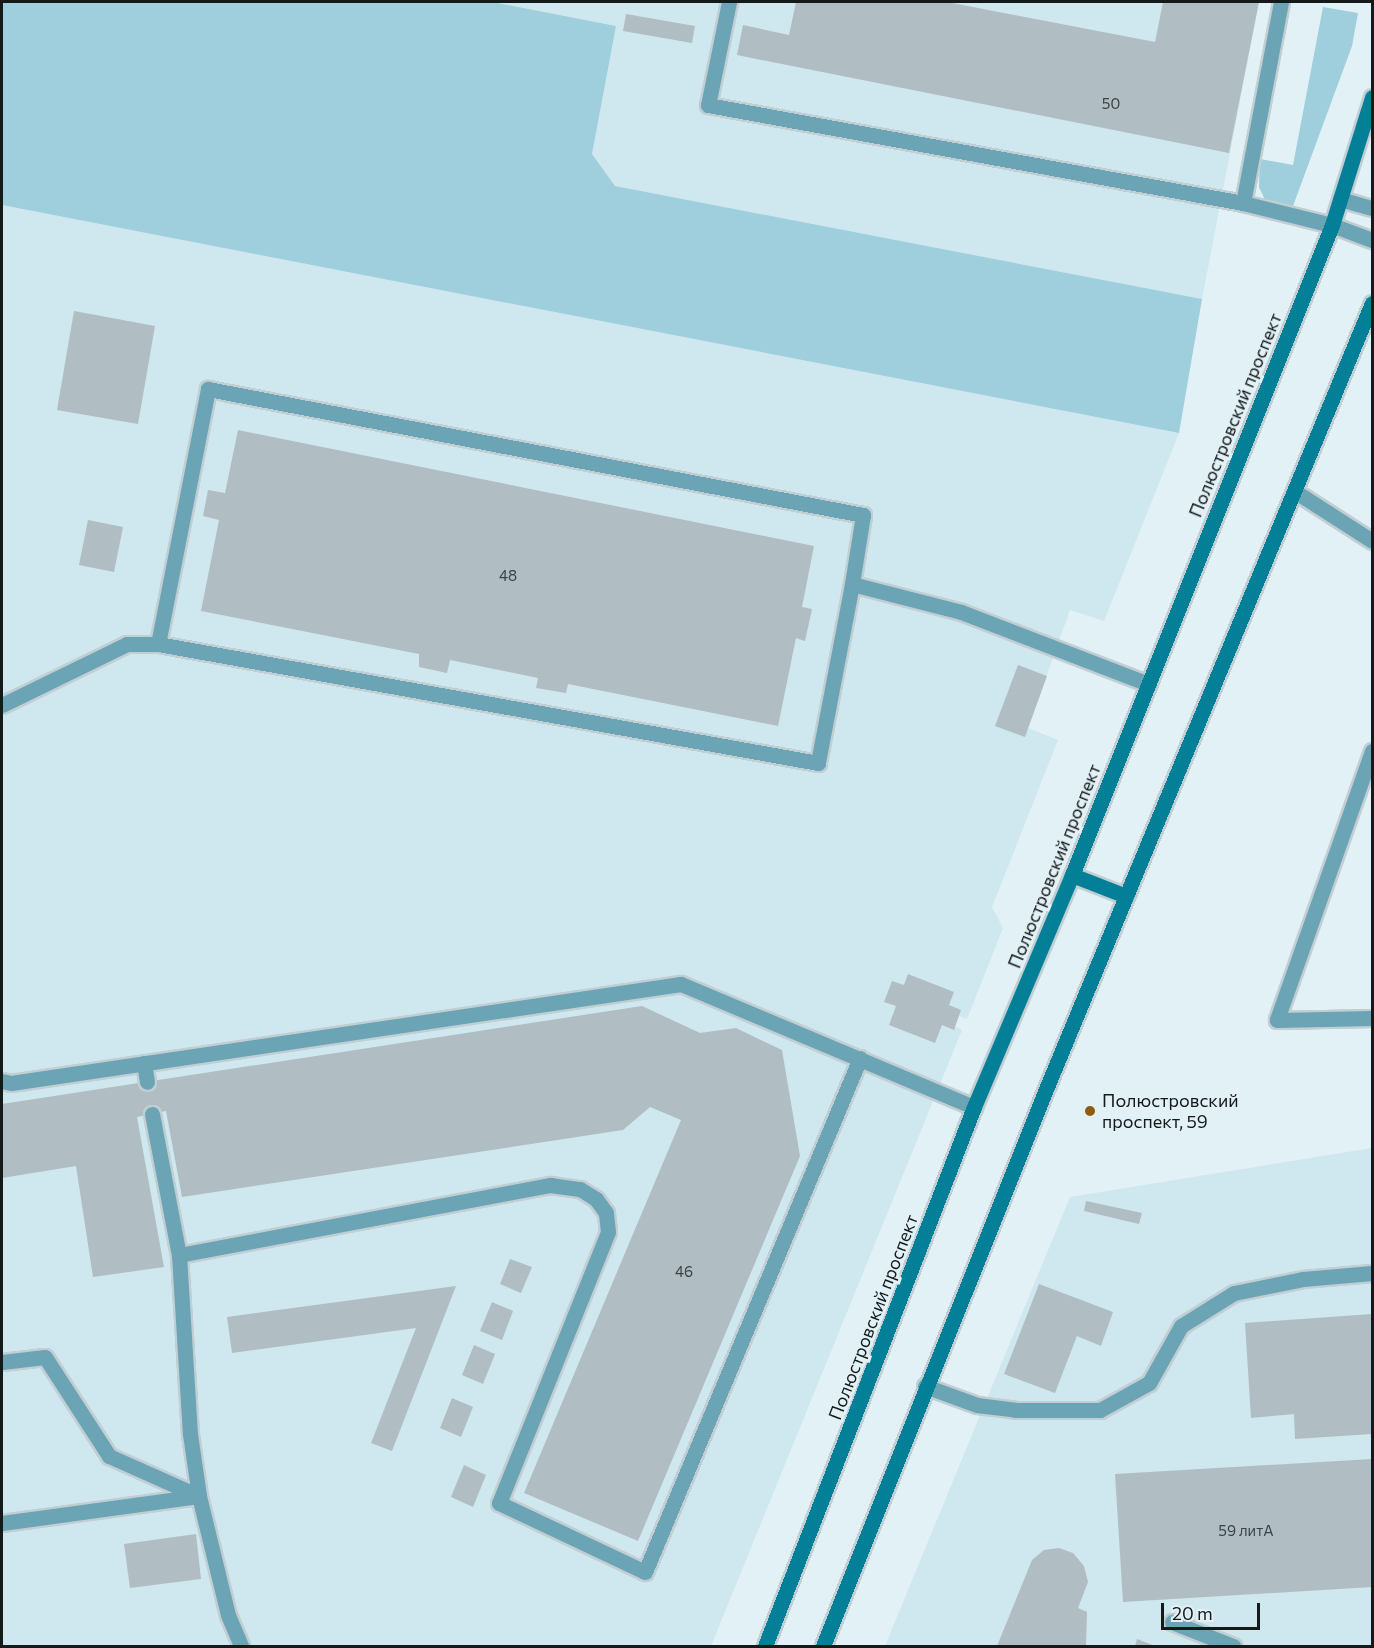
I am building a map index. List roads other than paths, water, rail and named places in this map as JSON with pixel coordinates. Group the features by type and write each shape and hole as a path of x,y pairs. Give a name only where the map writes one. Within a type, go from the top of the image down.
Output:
{"main road":[{"name":"Полюстровский проспект","path":"765,1647 974,1107 1072,876 1332,225 1372,97"},
{"path":"823,1647 925,1386 1126,896 1296,492 1372,303"},
{"path":"1072,876 1126,896"}],"lane":[{"path":"729,2 708,105 1243,203 1332,225 1372,240"},
{"path":"1243,203 1281,2"},
{"path":"1340,199 1372,208"},
{"path":"2,705 127,644 158,644 818,763 863,515 208,389 158,644"},
{"path":"1296,492 1372,541"},
{"path":"852,584 961,612 1149,684"},
{"path":"1372,751 1277,1020 1372,1018"},
{"path":"2,1081 11,1083 681,984 974,1107"},
{"path":"179,1256 550,1185 580,1189 596,1199 606,1213 608,1232 499,1503 645,1572 860,1058"},
{"path":"144,1063 147,1082"},
{"path":"152,1114 179,1256 189,1434 199,1496 228,1615 241,1647"},
{"path":"925,1386 977,1405 1015,1410 1100,1410 1149,1383 1181,1326 1234,1293 1303,1279 1372,1273"},
{"path":"2,1362 45,1357 109,1456 199,1496"},
{"path":"2,1523 199,1496"},
{"path":"1172,1622 1233,1647"}],"place":[{"name":"Полюстровский проспект, 59","path":"1090,1111"}]}
